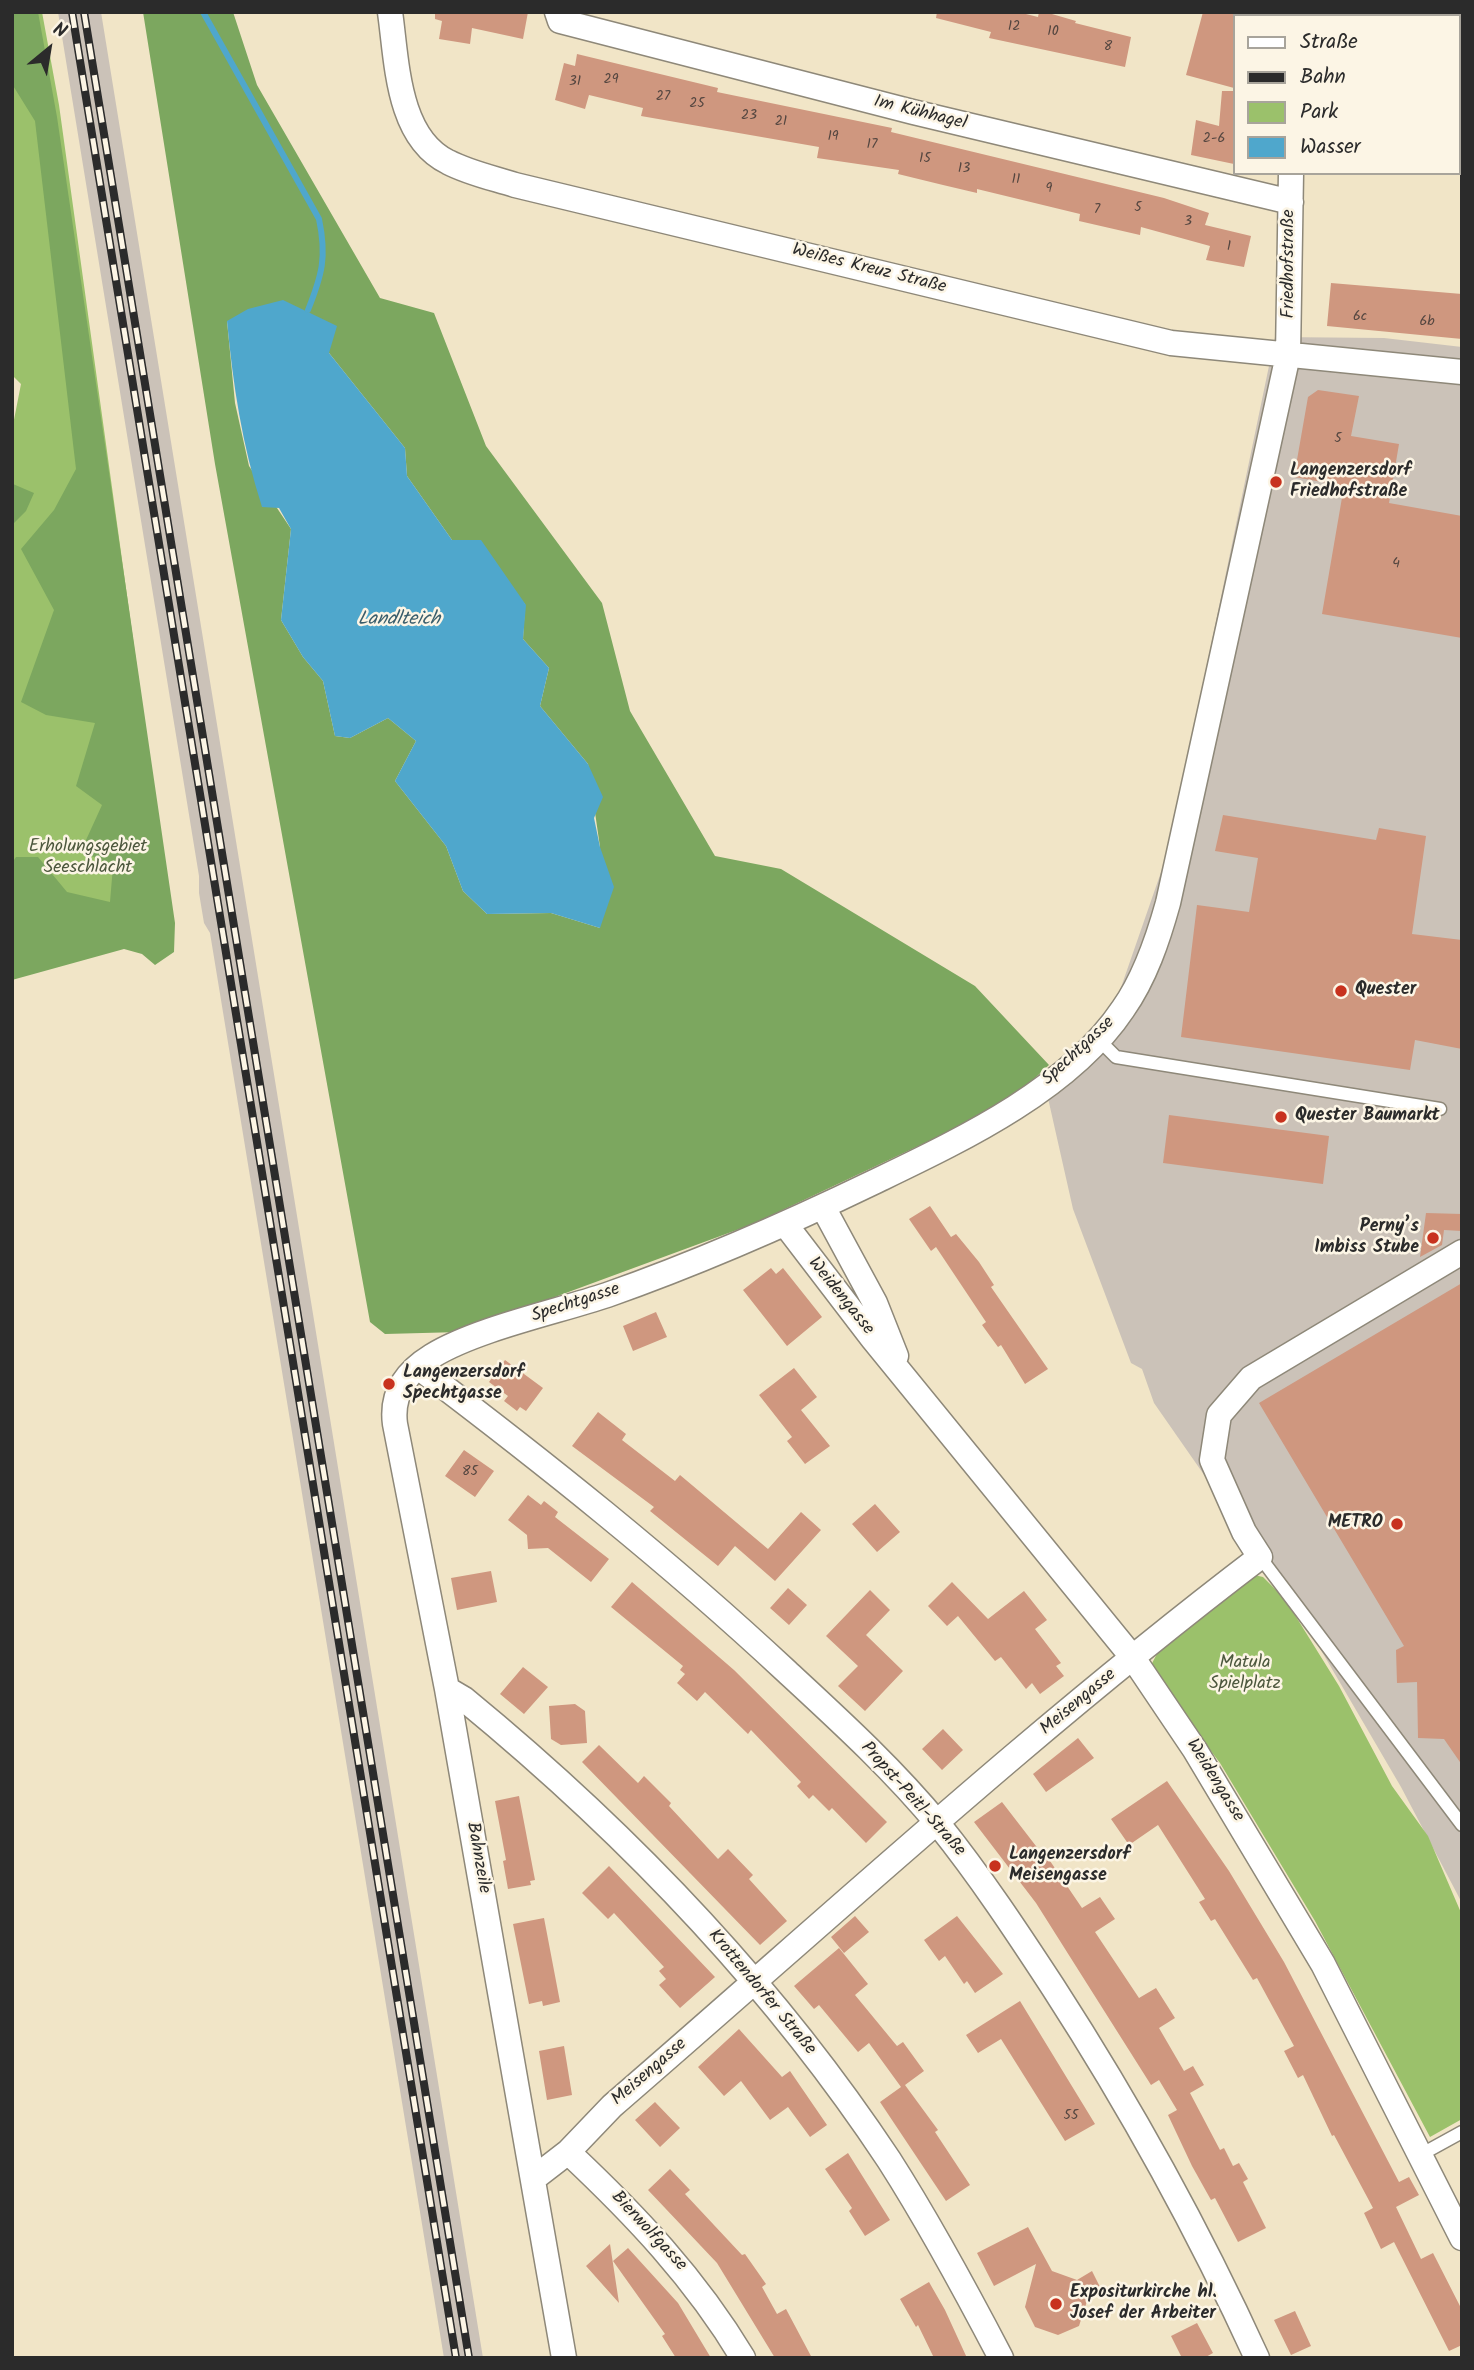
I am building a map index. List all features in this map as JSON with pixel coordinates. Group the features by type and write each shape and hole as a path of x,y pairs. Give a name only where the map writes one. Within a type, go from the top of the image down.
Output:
{"street":[{"name":"Weißes Kreuz Straße","path":"390,12 403,100 421,139 446,162 515,185 1171,343 1462,372"},
{"name":"Im Kühhagel","path":"557,12 560,21 722,64 1291,202"},
{"name":"Friedhofstraße","path":"1288,355 1291,175"},
{"name":"Spechtgasse","path":"418,1367 454,1345 639,1283 823,1207 1000,1117 1062,1072 1098,1039 1132,995 1164,917 1288,355"},
{"name":"Weidengasse","path":"823,1207 891,1339 898,1367"},
{"name":"Weidengasse","path":"785,1224 1133,1658 1195,1750 1276,1881 1348,2010 1462,2238"},
{"path":"1260,1558 1244,1532 1212,1460 1219,1415 1251,1378 1462,1252"},
{"name":"Bahnzeile","path":"418,1367 398,1389 394,1415 447,1689 564,2358"},
{"name":"Propst-Peitl-Straße","path":"418,1367 606,1511 671,1567 815,1698 889,1770 937,1824 1032,1956 1138,2122 1215,2266 1258,2358"},
{"name":"Meisengasse","path":"568,2152 602,2114 937,1824 1133,1658 1260,1558"},
{"name":"Krottendorfer Straße","path":"447,1689 464,1699 572,1792 691,1911 804,2041 888,2160 946,2255 1001,2358"},
{"path":"533,2179 568,2152"},
{"name":"Bierwolfgasse","path":"568,2152 630,2209 681,2267 720,2320 743,2358"}],"lane":[{"path":"1098,1039 1116,1057 1440,1109"},
{"path":"1260,1558 1462,1825"},
{"path":"1422,2154 1462,2132"}],"shaded area":[{"path":"58,12 101,12 483,2358 444,2358 210,933 204,923 199,893 199,876"},
{"path":"1275,337 1384,338 1462,347 1462,1903 1401,1787 1294,1604 1154,1403 1142,1369 1131,1363 1073,1209 1043,1076 1089,1034 1118,996 1168,852"}],"green space":[{"name":"Erholungsgebiet Seeschlacht","path":"12,12 42,12 59,105 171,913 12,958 12,430 21,384 12,375"},
{"path":"12,12 38,12 57,117 175,923 174,952 155,965 142,954 124,949 12,980 12,863 16,857 38,857 67,892 110,902 113,866 81,851 102,805 76,786 95,723 46,715 21,702 54,610 21,549 54,510 76,469 35,121 12,84"},
{"path":"143,12 233,12 257,85 380,298 434,313 486,446 602,603 630,711 715,856 781,869 975,986 1049,1065 1019,1093 946,1133 753,1224 460,1332 385,1334 370,1322 215,464","holes":["227,321 329,353 405,448 407,476 452,540 525,604 523,639 549,668 540,706 588,764 600,847 600,928 551,913 487,914 463,891 446,846 395,781 416,741 388,718 350,738 335,736 323,681 303,657 281,620 291,529 249,466 235,403"]},
{"path":"13,484 34,493 26,511 12,525"},
{"name":"Matula Spielplatz","path":"1254,1575 1263,1577 1285,1599 1339,1686 1392,1786 1428,1836 1462,1915 1462,2119 1430,2137 1315,1921 1220,1763 1149,1669 1160,1648"}],"water":[{"name":"Landlteich","path":"283,300 337,326 329,353 405,448 407,476 452,540 481,540 526,605 523,639 549,668 540,706 588,764 603,797 594,818 600,847 614,887 600,928 551,913 487,914 463,891 446,846 395,781 416,741 388,718 350,738 335,736 323,681 303,657 281,620 291,529 279,508 262,507 239,415 232,368 227,321 248,309"}],"building":[{"path":"435,12 528,12 523,39 472,28 470,44 439,39 442,21 435,19"},
{"path":"937,12 1018,12 1038,17 1039,12 1045,12 1076,21 1075,23 1131,37 1125,67 989,38 991,32 936,18"},
{"path":"1203,12 1234,12 1232,87 1186,75"},
{"path":"577,54 718,88 717,92 892,128 891,132 1164,198 1209,213 1205,225 1251,236 1244,267 1206,260 1210,246 1141,227 1140,235 1079,221 1080,214 977,189 977,193 943,185 898,174 899,170 817,158 819,147 641,116 643,108 589,95 585,109 555,100 564,63 575,66"},
{"path":"1222,91 1232,91 1232,164 1191,155 1196,120 1219,126"},
{"path":"1331,283 1462,294 1462,339 1327,326"},
{"path":"1318,390 1359,396 1351,436 1399,444 1389,503 1462,516 1462,638 1322,614 1344,486 1294,477 1308,397"},
{"path":"1223,815 1376,840 1379,828 1426,836 1412,934 1462,940 1462,1049 1415,1040 1410,1070 1181,1037 1197,905 1249,912 1258,858 1215,851"},
{"path":"1169,1115 1329,1136 1323,1184 1163,1163"},
{"path":"930,1206 951,1237 956,1234 979,1262 994,1285 991,1287 1048,1369 1025,1384 1001,1345 998,1347 982,1325 986,1322 936,1247 931,1251 909,1219"},
{"name":"Perny’s Imbiss Stube","path":"1426,1213 1462,1214 1462,1231 1444,1230 1442,1245 1420,1257"},
{"path":"771,1268 776,1274 783,1268 822,1317 787,1346 743,1290"},
{"name":"METRO","path":"1462,1283 1462,1765 1444,1739 1418,1738 1417,1682 1397,1683 1396,1650 1404,1646 1259,1403"},
{"path":"656,1312 667,1337 633,1351 623,1326"},
{"path":"505,1360 543,1388 526,1411 520,1407 517,1411 504,1401 508,1396 489,1382"},
{"path":"794,1368 817,1397 801,1410 830,1446 805,1464 787,1441 792,1437 759,1395"},
{"path":"598,1412 626,1434 622,1440 675,1481 680,1475 768,1549 801,1512 821,1530 775,1581 735,1546 718,1566 650,1511 654,1507 572,1446"},
{"path":"464,1450 494,1471 475,1497 445,1476"},
{"path":"528,1495 541,1505 544,1501 558,1512 555,1517 609,1559 591,1582 548,1548 528,1549 527,1535 508,1520"},
{"path":"875,1504 900,1532 877,1552 852,1524"},
{"path":"491,1571 497,1602 457,1610 451,1578"},
{"path":"632,1582 734,1670 887,1822 866,1843 832,1808 829,1811 813,1795 809,1799 797,1786 801,1782 751,1730 748,1734 705,1692 697,1701 677,1683 685,1674 680,1670 683,1666 611,1607"},
{"path":"952,1582 988,1619 1024,1591 1047,1620 1035,1629 1061,1663 1056,1666 1064,1676 1040,1694 1032,1683 1026,1689 1001,1657 995,1661 958,1616 947,1626 928,1606"},
{"path":"788,1588 807,1605 789,1625 770,1608"},
{"path":"870,1590 890,1610 866,1635 903,1671 865,1711 838,1686 858,1666 826,1636"},
{"path":"523,1667 548,1687 524,1714 500,1694"},
{"path":"575,1704 585,1711 587,1743 561,1745 551,1739 549,1706"},
{"path":"943,1729 963,1750 942,1770 922,1749"},
{"path":"1078,1738 1094,1758 1046,1792 1033,1774"},
{"path":"599,1745 638,1783 644,1776 671,1803 669,1806 718,1859 728,1849 753,1875 749,1879 787,1921 760,1945 582,1762"},
{"path":"1167,1781 1229,1871 1284,1962 1399,2182 1409,2177 1419,2195 1396,2207 1421,2259 1433,2253 1462,2310 1462,2345 1449,2351 1394,2242 1381,2249 1364,2213 1373,2208 1334,2135 1332,2136 1303,2075 1298,2078 1284,2051 1294,2046 1257,1978 1253,1980 1215,1919 1211,1921 1199,1902 1205,1899 1158,1825 1129,1845 1111,1819"},
{"path":"519,1796 535,1880 530,1881 531,1885 508,1889 503,1861 506,1860 495,1801"},
{"path":"1002,1802 1046,1859 1048,1858 1082,1908 1100,1897 1115,1919 1095,1932 1139,1998 1156,1988 1175,2018 1159,2028 1184,2071 1193,2066 1204,2085 1190,2093 1220,2150 1224,2148 1233,2166 1239,2163 1248,2179 1243,2182 1266,2228 1238,2242 1215,2198 1211,2200 1192,2166 1168,2115 1177,2110 1159,2080 1151,2085 1036,1903 974,1822"},
{"path":"609,1866 715,1977 680,2008 659,1985 666,1979 659,1971 664,1967 614,1913 608,1919 582,1893"},
{"path":"855,1916 869,1932 844,1953 831,1937"},
{"path":"957,1916 1003,1974 975,1993 967,1981 964,1984 945,1956 939,1961 924,1940"},
{"path":"544,1918 560,2002 543,2006 542,2001 529,2004 513,1924"},
{"path":"839,1948 868,1984 855,1995 897,2046 903,2042 924,2071 905,2085 938,2130 935,2132 970,2185 946,2201 880,2102 901,2087 869,2043 858,2052 819,2005 814,2009 794,1986"},
{"path":"1020,2001 1095,2124 1065,2141 1001,2039 978,2053 966,2035"},
{"path":"739,2029 782,2077 790,2071 827,2125 810,2137 788,2107 770,2120 741,2081 724,2096 698,2067"},
{"path":"564,2046 572,2095 547,2100 539,2051"},
{"path":"655,2102 680,2128 660,2147 635,2120"},
{"path":"848,2153 890,2220 865,2236 849,2211 852,2208 825,2169"},
{"path":"670,2169 690,2190 685,2194 742,2255 745,2254 766,2284 762,2287 777,2314 786,2309 812,2358 775,2358 717,2263 648,2190"},
{"path":"1028,2227 1052,2271 1077,2280 1092,2271 1103,2293 1087,2301 1079,2326 1058,2335 1035,2327 1025,2307 1036,2264 994,2286 977,2253"},
{"path":"610,2244 619,2303 586,2266"},
{"path":"628,2248 678,2303 711,2358 676,2358 662,2336 665,2334 613,2261"},
{"path":"929,2282 967,2358 934,2358 918,2325 916,2327 900,2299"},
{"path":"1295,2311 1311,2346 1291,2355 1274,2320"},
{"path":"1197,2323 1213,2353 1204,2358 1182,2358 1171,2336"}],"waterway":[{"path":"203,12 319,219 323,244 322,266 308,310"}],"railway":[{"path":"72,12 456,2358"},
{"path":"84,12 469,2358"}],"place":[{"name":"Langenzersdorf Friedhofstraße","path":"1276,482"},
{"name":"Quester","path":"1341,991"},
{"name":"Quester Baumarkt","path":"1281,1117"},
{"name":"Perny’s Imbiss Stube","path":"1433,1238"},
{"name":"Langenzersdorf Spechtgasse","path":"389,1384"},
{"name":"METRO","path":"1397,1524"},
{"name":"Langenzersdorf Meisengasse","path":"995,1866"},
{"name":"Expositurkirche hl. Josef der Arbeiter","path":"1056,2304"}]}
